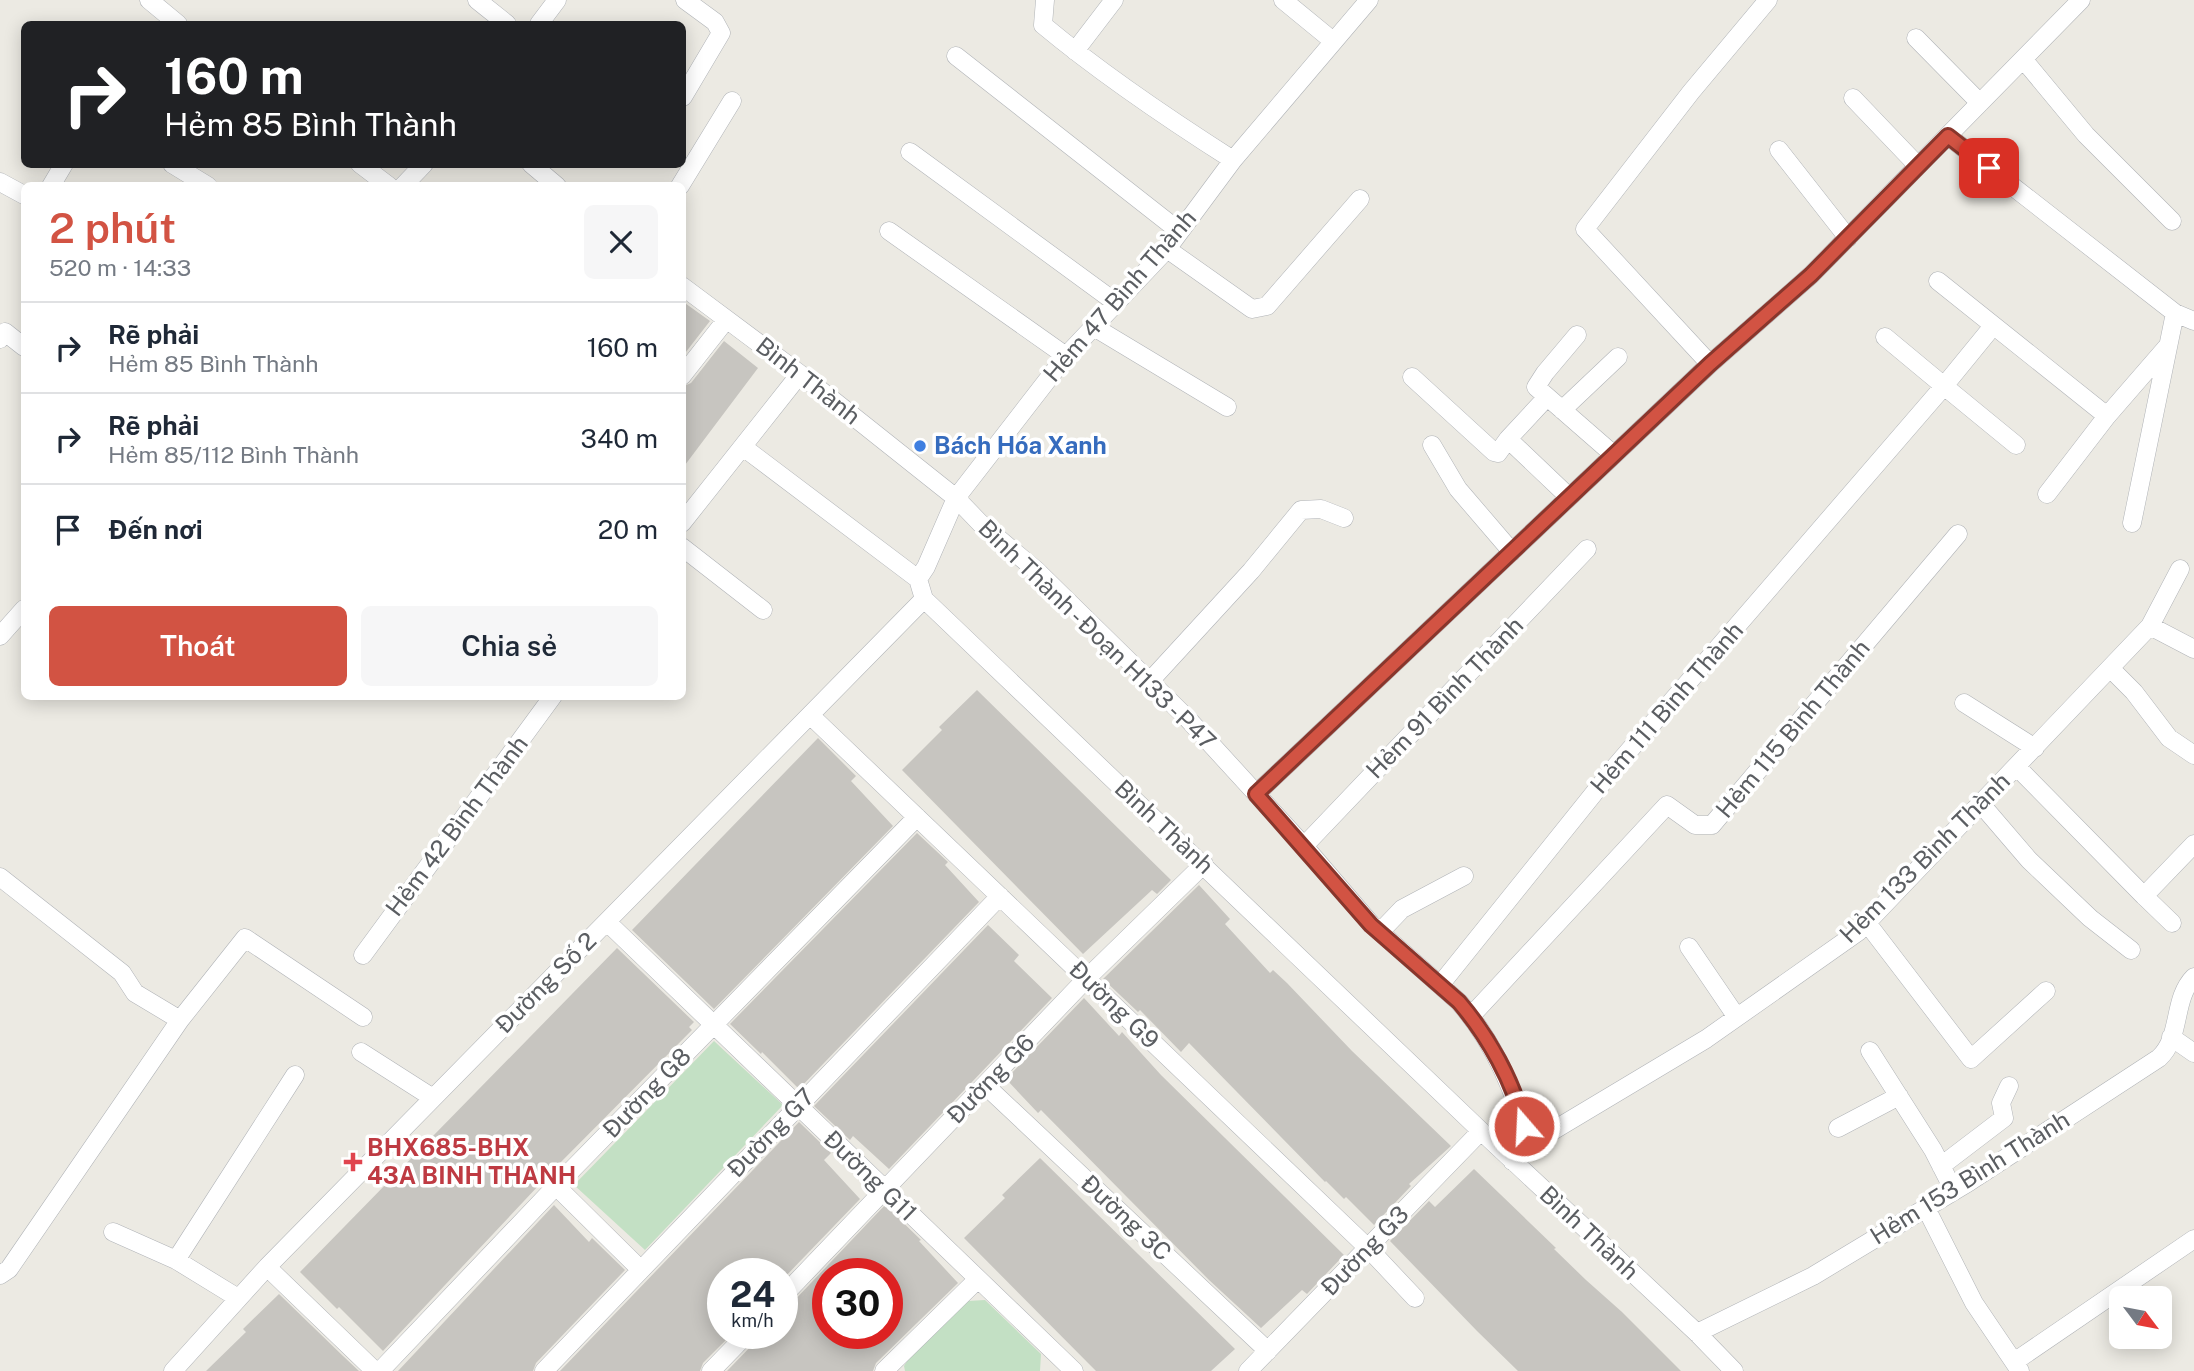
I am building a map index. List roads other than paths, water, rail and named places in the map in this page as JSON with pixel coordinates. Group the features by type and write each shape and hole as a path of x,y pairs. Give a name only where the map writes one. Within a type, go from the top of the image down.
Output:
{"street":[{"path":"149,0 166,21"},
{"path":"477,0 503,21"},
{"path":"541,21 557,0"},
{"path":"685,0 715,22 721,33 686,92"},
{"path":"1045,0 1043,26 1175,123 1233,160"},
{"path":"1075,51 1114,0"},
{"path":"1283,0 1333,41"},
{"name":"Hẻm 47 Bình Thành","path":"956,498 1066,356 1167,248 1233,160 1369,0"},
{"path":"1710,364 1585,229 1690,92 1768,0"},
{"path":"1256,794 1710,364 1811,275 2081,0"},
{"path":"1916,38 1980,103"},
{"path":"956,57 1179,231"},
{"path":"2023,59 2085,135 2172,221"},
{"path":"1853,98 1918,166"},
{"path":"682,182 732,101"},
{"path":"1948,136 2175,313 2194,321"},
{"path":"1779,150 1848,238"},
{"path":"910,152 1115,302"},
{"path":"179,168 201,182"},
{"path":"365,168 384,182"},
{"path":"407,182 421,168"},
{"path":"536,168 552,182"},
{"path":"0,182 21,193"},
{"path":"1167,248 1252,309 1266,306 1360,199"},
{"path":"889,230 1066,356"},
{"path":"1938,281 2107,416"},
{"name":"Bình Thành","path":"686,289 800,373 956,498"},
{"path":"2132,523 2175,313"},
{"path":"686,371 726,320"},
{"path":"1944,386 1993,326"},
{"path":"1094,327 1227,407"},
{"path":"0,339 5,332 21,345"},
{"path":"1577,335 1536,387 1614,455"},
{"path":"1885,337 2016,445"},
{"path":"2046,494 2107,416 2167,347"},
{"path":"1562,410 1618,357"},
{"path":"686,518 800,373"},
{"path":"1412,377 1498,453 1547,397"},
{"name":"Hẻm 111 Bình Thành","path":"1440,985 1615,767 1944,386"},
{"path":"1508,439 1569,497"},
{"path":"1432,445 1458,489 1512,552"},
{"path":"743,447 918,579 926,567 956,498"},
{"name":"Bình Thành - Đoạn H133 - P47","path":"956,498 980,523 1037,571 1150,681 1380,932 1440,985 1471,1017 1500,1064 1520,1106 1529,1145"},
{"path":"1150,681 1251,571 1301,510 1321,509 1343,518"},
{"name":"Hẻm 115 Bình Thành","path":"1471,1017 1667,804 1695,825 1712,825 1958,534"},
{"name":"Hẻm 91 Bình Thành","path":"1304,846 1587,549"},
{"path":"686,550 763,610"},
{"name":"Hẻm 133 Bình Thành","path":"1529,1145 1706,1039 1858,932 2150,626 2180,569"},
{"name":"Bình Thành","path":"918,579 924,599 1734,1371"},
{"name":"Đường Số 2","path":"173,1371 267,1266 924,599"},
{"path":"0,636 21,612"},
{"path":"2150,626 2194,649"},
{"path":"2111,669 2134,692 2169,738 2194,755"},
{"name":"Hẻm 42 Bình Thành","path":"363,956 550,700"},
{"path":"1964,703 2035,748"},
{"name":"Đường G9","path":"811,716 1368,1248 1415,1298"},
{"path":"2017,767 2172,923"},
{"path":"1981,804 2029,860 2090,918 2131,950"},
{"name":"Đường G8","path":"377,1371 917,817"},
{"path":"2144,896 2194,844"},
{"name":"Đường G6","path":"798,1280 1086,979 1204,864"},
{"path":"1380,932 1402,909 1464,876"},
{"path":"0,877 113,966 135,993 180,1020"},
{"name":"Đường G7","path":"544,1371 1000,896"},
{"name":"Đường G11","path":"607,922 978,1279 1067,1369"},
{"path":"1867,923 1971,1059 2046,991"},
{"path":"0,1275 9,1269 180,1020 246,938 363,1017"},
{"path":"1689,947 1736,1016"},
{"name":"Hẻm 153 Bình Thành","path":"1697,1333 1813,1276 1954,1191 2159,1058 2168,1050 2184,987 2194,977"},
{"path":"2171,1037 2194,1053"},
{"path":"1870,1051 1954,1191"},
{"path":"361,1052 433,1098"},
{"path":"176,1260 295,1075"},
{"name":"Đường 3C","path":"985,1085 1268,1351"},
{"path":"1941,1166 2004,1118 2000,1103 2009,1086"},
{"path":"1838,1128 1899,1096"},
{"name":"Đường G3","path":"1248,1371 1481,1131"},
{"path":"1513,1161 1529,1145"},
{"path":"556,1186 640,1269"},
{"path":"1926,1208 1974,1303 2017,1367 2194,1239"},
{"path":"113,1232 176,1260 238,1298"},
{"path":"267,1266 377,1371"},
{"path":"886,1370 978,1279"},
{"path":"711,1371 732,1349"}],"place":[{"name":"Bách Hóa Xanh","path":"920,446"},
{"name":"BHX685-BHX 43A BINH THANH","path":"353,1162"}]}
